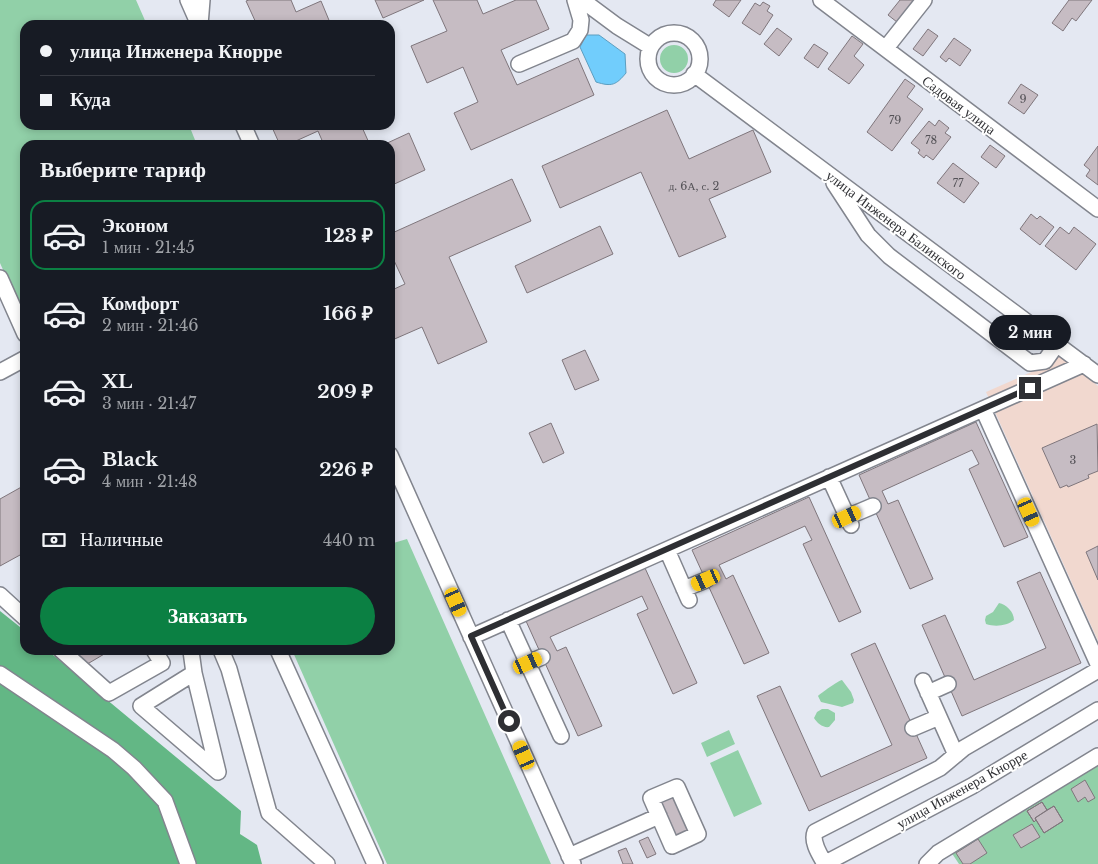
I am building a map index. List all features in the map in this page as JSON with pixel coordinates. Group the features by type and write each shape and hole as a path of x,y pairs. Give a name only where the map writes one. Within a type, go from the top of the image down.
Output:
{"street":[{"path":"188,0 197,20"},
{"path":"200,20 202,0"},
{"path":"518,64 573,41 580,30 582,20 575,0"},
{"path":"582,0 651,48"},
{"name":"Садовая улица","path":"821,0 1098,209"},
{"path":"886,48 924,0"},
{"path":"677,34 685,36 692,41 699,53 698,66 694,74 680,84 662,82 655,77 648,61 651,48 656,40 664,35 677,34"},
{"name":"улица Инженера Балинского","path":"694,74 1098,375"},
{"path":"828,174 868,236 889,256 1030,363 1044,361 1057,344"},
{"path":"0,278 20,323"},
{"path":"0,372 20,361"},
{"path":"471,636 1084,364"},
{"path":"983,409 1098,664"},
{"path":"395,466 571,860 659,816"},
{"path":"829,477 849,521 873,506"},
{"path":"666,550 687,595 706,580"},
{"path":"0,595 20,613"},
{"path":"508,620 560,736"},
{"path":"66,655 109,694 162,663 157,655"},
{"path":"192,655 194,673 218,772 142,706 194,673"},
{"path":"223,655 229,669 269,813 327,864"},
{"path":"280,655 375,864"},
{"path":"528,663 542,657"},
{"path":"824,864 814,841 815,832 940,768 964,748 1098,670"},
{"path":"0,674 113,750 134,768 165,801 188,864"},
{"path":"948,684 926,687 956,755"},
{"name":"улица Инженера Кнорре","path":"824,864 972,786 1098,710"},
{"path":"913,728 939,717"},
{"path":"928,863 938,853 1098,756"}],"shaded area":[{"path":"1061,355 1098,386 1098,641 986,392 1045,366"}],"green space":[{"path":"0,0 136,0 145,20 20,20 20,130 191,130 195,140 20,140 20,308 0,263"},
{"path":"674,45 684,49 688,59 684,69 674,73 664,69 660,59 664,49"},
{"path":"407,539 551,864 387,864 294,655 395,655 395,543"},
{"path":"999,603 1009,609 1013,614 1014,620 1008,624 1001,625 986,624 986,616 993,612"},
{"path":"0,611 20,627 20,655 53,655 241,811 240,834 257,845 262,864 0,864"},
{"path":"842,680 851,692 854,700 853,703 842,707 821,702 818,696"},
{"path":"822,709 828,709 835,713 835,720 829,727 820,725 814,718 817,712"},
{"path":"729,730 735,744 707,757 701,743"},
{"path":"738,750 762,804 734,817 710,763"},
{"path":"1098,764 1098,864 959,864 951,852"}],"water":[{"path":"586,35 599,35 625,54 626,73 613,84 596,82 580,47"}],"building":[{"path":"291,0 296,12 321,1 329,20 255,20 246,1"},
{"path":"375,0 424,0 383,18"},
{"path":"433,0 477,0 483,14 516,0 536,0 549,29 501,50 517,85 578,58 594,95 471,150 454,113 478,102 463,67 427,83 411,46 447,31"},
{"path":"716,0 741,0 729,17 713,5"},
{"path":"900,0 915,0 897,22 888,15"},
{"path":"1069,0 1092,0 1076,21 1072,18 1063,31 1052,23"},
{"path":"763,2 770,6 767,11 773,15 760,35 742,23 755,3 760,6"},
{"path":"777,28 792,39 779,56 764,44"},
{"path":"928,29 938,36 923,56 913,49"},
{"path":"852,36 863,44 854,56 864,65 849,84 828,69"},
{"path":"954,38 971,50 960,66 949,58 946,62 940,57"},
{"path":"814,44 828,53 818,68 804,58"},
{"path":"905,79 915,86 907,97 923,109 892,151 867,132"},
{"path":"1021,84 1038,95 1024,114 1008,103"},
{"path":"667,110 689,159 753,130 771,172 709,199 726,237 679,257 641,172 560,208 542,166"},
{"path":"939,120 949,128 945,133 951,137 933,160 926,155 924,158 918,153 920,150 911,143 929,121 935,126"},
{"path":"273,130 363,130 368,140 322,140 318,131 298,140 278,140"},
{"path":"409,133 425,170 395,184 395,140"},
{"path":"990,145 1005,156 996,168 981,157"},
{"path":"1098,146 1098,185 1086,176 1090,170 1084,165"},
{"path":"953,163 979,183 964,203 937,183"},
{"path":"512,179 531,221 449,257 487,342 438,364 422,327 395,339 395,289 405,284 395,263 395,232"},
{"path":"1031,214 1037,219 1040,216 1054,227 1040,245 1020,229"},
{"path":"600,226 613,254 527,293 515,266"},
{"path":"1060,227 1069,234 1074,227 1096,244 1076,270 1045,246"},
{"path":"585,350 599,380 575,390 562,360"},
{"path":"976,422 1028,537 1004,547 969,469 979,464 972,450 882,491 888,504 898,500 933,579 910,589 859,475"},
{"path":"551,423 564,453 543,463 529,433"},
{"path":"1097,424 1098,471 1088,475 1089,478 1068,487 1067,485 1060,488 1042,448"},
{"path":"20,488 20,555 0,566 0,499"},
{"path":"809,497 861,612 839,622 803,544 812,540 805,526 719,565 726,579 733,575 769,653 744,664 692,550"},
{"path":"1098,546 1098,580 1086,552"},
{"path":"645,568 697,683 673,694 637,614 648,609 642,596 550,637 557,651 566,647 602,726 578,736 526,621"},
{"path":"1040,572 1081,663 962,716 922,625 945,615 974,680 1046,648 1017,582"},
{"path":"875,643 927,758 809,811 757,696 780,686 821,777 892,745 851,654"},
{"path":"78,655 103,655 84,666"},
{"path":"1085,780 1095,798 1088,802 1085,797 1078,802 1071,789"},
{"path":"674,794 690,831 675,838 658,801"},
{"path":"1042,802 1047,810 1054,806 1063,821 1044,833 1036,820 1034,822 1027,811"},
{"path":"1042,802 1047,810 1035,818 1034,822 1027,811"},
{"path":"1054,806 1063,821 1044,833 1035,818"},
{"path":"1032,824 1040,837 1021,848 1013,835"},
{"path":"648,837 656,854 647,858 639,841"},
{"path":"978,839 987,853 970,864 963,864 956,853"},
{"path":"626,848 633,864 623,864 618,851"}],"route":[{"path":"509,721 471,636 1030,388"}]}
